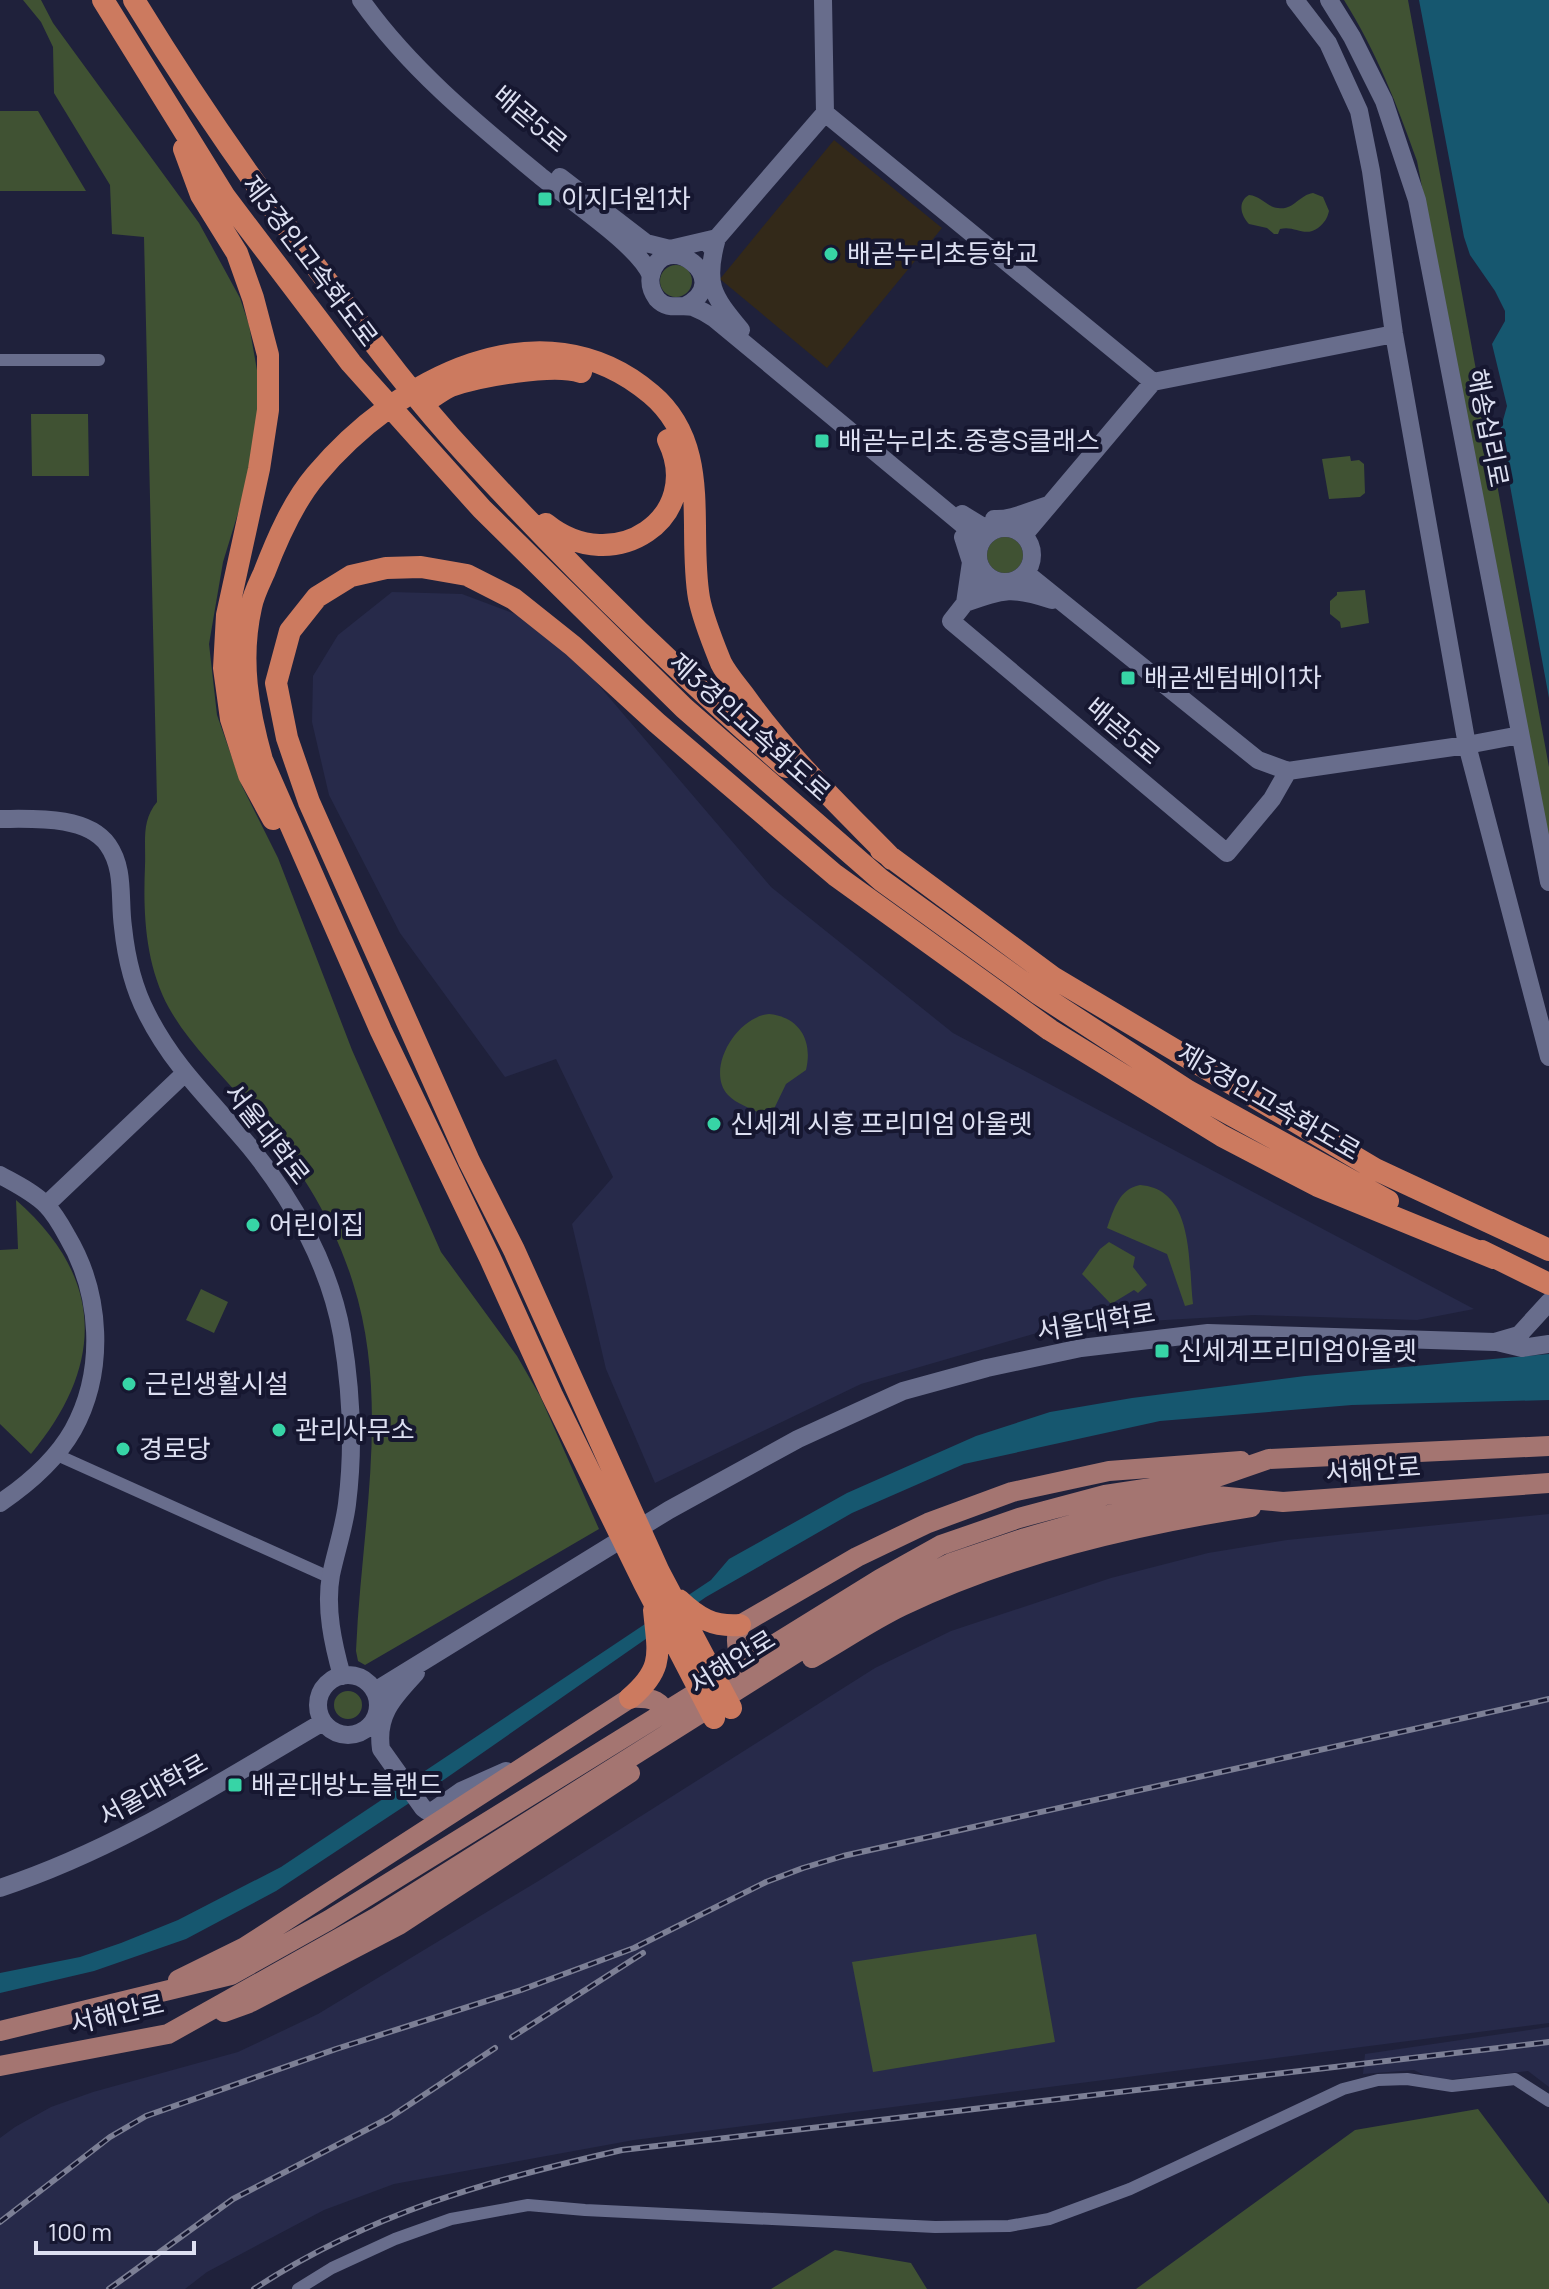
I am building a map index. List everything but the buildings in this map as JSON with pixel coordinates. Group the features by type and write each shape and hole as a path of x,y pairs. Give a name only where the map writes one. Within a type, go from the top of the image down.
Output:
{"highway":[{"name":"제3경인고속화도로","path":"103,0 225,197 351,363 482,509 684,708 869,870 1039,994 1188,1091 1494,1258 1549,1284"},
{"name":"제3경인고속화도로","path":"134,0 250,180 376,345 464,452 617,612 700,691 892,859 1054,978 1375,1169 1549,1250"},
{"path":"169,106 201,195 237,253 268,355 268,410 259,469 227,615 224,668 231,719 249,775 342,943"},
{"path":"447,380 464,365 525,353 580,356 618,369 653,395 676,422 694,473 699,599 722,666 766,726 892,859"},
{"path":"464,452 562,538 596,546 613,546 634,540 652,528 673,496 677,479 674,453 655,415 613,382 571,369 447,380 401,397 370,429 315,476 277,539 251,606 244,662 249,713 262,760 342,943 552,1395 722,1713"},
{"path":"370,429 327,483 290,544 258,632 260,710 271,756 296,812 369,968 444,1105"},
{"path":"681,1634 656,1586 514,1250 444,1105 309,802 287,738 276,683 290,631 317,597 351,576 386,568 421,567 467,575 514,599 573,646 657,723 835,875 1050,1030 1222,1136 1318,1186 1494,1258"},
{"path":"630,1698 646,1685 681,1634 740,1625"}],"main road":[{"name":"서해안로","path":"2,2030 231,1975 329,1920 941,1545 1019,1518 1105,1495 1211,1479 1269,1459 1549,1446"},
{"path":"776,1680 763,1678 749,1667 740,1654 735,1639 740,1625 857,1557 928,1523 1012,1492 1109,1471 1269,1459"},
{"name":"서해안로","path":"0,2066 168,2034 238,1992 338,1940 893,1592 951,1563 1102,1516 1217,1496 1283,1502 1549,1483"},
{"path":"168,2034 249,2003 399,1925 722,1713 899,1607 958,1581 1077,1542 1173,1520 1283,1502"},
{"path":"146,1996 245,1947 630,1698 653,1697 664,1705 672,1722 674,1737 665,1751"}],"street":[{"name":"배곧5로","path":"361,0 427,78 545,174 654,254 679,255 695,263 702,285 713,303 740,335"},
{"name":"배곧5로","path":"374,0 437,72 637,261 644,272 646,292 657,309 670,314 700,317 740,335"},
{"path":"695,263 825,113 823,0"},
{"path":"1295,0 1328,43 1359,111 1371,171 1394,334 1467,745 1549,1057"},
{"name":"해송십리로","path":"1329,0 1352,37 1384,101 1417,200 1549,882"},
{"path":"825,113 1153,382"},
{"name":"배곧5로","path":"545,174 640,257 651,276 651,289 661,302 706,313 740,335 946,506 968,530 978,550 978,560 987,575"},
{"path":"545,174 646,243 670,249 717,238"},
{"path":"717,238 709,270 711,287 740,335"},
{"path":"651,276 656,265 669,257"},
{"path":"685,306 698,297 702,285"},
{"path":"965,603 987,575 994,580 1011,581 1026,573 1033,555 1024,535 1153,382 1394,334"},
{"path":"0,360 99,360"},
{"path":"946,506 979,516 1004,519 1049,505"},
{"path":"1049,505 1040,533 1040,560 1064,604"},
{"name":"배곧5로","path":"946,506 975,523 995,530 1011,528 1024,535"},
{"path":"946,506 969,552 970,574 965,603"},
{"path":"978,550 985,536 995,530"},
{"path":"1026,573 1258,760 1288,771 1520,735"},
{"path":"965,603 1007,590 1027,592 1064,604"},
{"name":"배곧5로","path":"965,603 951,621 1227,853 1272,799 1288,771"},
{"name":"서울대학로","path":"0,819 65,823 99,835 109,846 121,880 122,922 134,979 157,1032 184,1074 225,1118 274,1179 298,1216 331,1294 342,1333 350,1420 347,1502 331,1578 330,1620 342,1676"},
{"path":"46,1205 184,1074"},
{"path":"0,1175 46,1205 70,1241 92,1292 96,1330 90,1381 73,1430 28,1484 0,1503"},
{"name":"서울대학로","path":"375,1691 669,1510 798,1439 903,1391 987,1368 1081,1348 1208,1333 1495,1342 1519,1335 1549,1302"},
{"path":"1495,1342 1522,1348 1549,1344"},
{"path":"55,1454 331,1578"},
{"path":"378,1750 386,1708 431,1656"},
{"path":"375,1719 364,1731 340,1734 323,1722 318,1706 322,1690 342,1676 361,1678 375,1691 378,1700 372,1740 427,1811 434,1810 461,1791 541,1755"},
{"name":"서울대학로","path":"0,1888 55,1870 119,1839 323,1722"},
{"path":"298,2289 332,2268 395,2239 451,2219 528,2205 935,2227 1009,2226 1049,2219 1115,2194 1343,2089 1378,2080 1407,2079 1452,2086 1515,2079 1549,2101"}],"shaded area":[{"path":"1419,0 1549,0 1549,698 1500,431 1507,406 1492,344 1505,321 1505,311 1470,255 1464,237"},
{"name":"배곧누리초등학교","path":"834,140 942,228 827,368 720,279"},
{"path":"392,592 462,594 523,617 578,661 771,887 953,1033 1474,1309 1417,1320 1253,1315 1061,1326 861,1384 655,1483 606,1369 572,1224 613,1177 556,1059 505,1077 400,933 329,795 312,722 313,676 338,635"},
{"path":"1549,1354 1549,1400 1352,1405 1160,1421 964,1464 852,1513 706,1597 432,1788 276,1891 186,1939 94,1971 0,1993 0,1973 80,1957 121,1943 178,1920 281,1867 711,1580 729,1559 847,1493 976,1436 1050,1412 1132,1398 1305,1376"},
{"path":"1549,1514 1549,2023 634,2140 394,2184 324,2210 207,2272 185,2289 0,2289 0,2138 15,2127 51,2107 93,2092 238,2052 318,2014 540,1880 875,1668 951,1631 1111,1578 1208,1553 1287,1540"},
{"path":"1549,2027 1549,2087 1528,2071 1436,2081 1414,2070 1363,2074 1365,2054"}],"green space":[{"path":"23,0 41,0 53,23 199,223 240,298 249,325 263,404 246,487 223,562 209,644 217,715 242,786 278,858 352,1050 441,1252 517,1356 540,1396 599,1529 365,1665 358,1661 356,1651 372,1420 364,1328 353,1283 334,1233 309,1187 262,1122 195,1045 169,1008 155,974 147,938 145,832 157,802 144,237 112,234 110,185 54,93 53,47 41,22"},
{"path":"1344,0 1408,0 1549,767 1549,847 1417,161 1385,78"},
{"path":"0,111 38,111 86,191 0,191"},
{"path":"1313,193 1323,197 1329,211 1324,222 1313,231 1285,228 1274,234 1267,228 1249,224 1242,213 1243,201 1249,195 1283,208"},
{"path":"676,265 687,270 692,281 687,292 676,297 665,292 660,281 665,270"},
{"path":"31,414 88,414 89,476 32,476"},
{"path":"1350,456 1351,461 1359,460 1364,464 1365,493 1360,497 1329,499 1322,459"},
{"path":"1005,537 1017,543 1023,555 1017,567 1005,573 993,567 987,555 993,543"},
{"path":"1365,590 1369,623 1341,628 1340,622 1330,614 1330,601 1337,592"},
{"path":"769,1014 796,1025 806,1040 808,1059 806,1070 786,1084 772,1113 766,1116 731,1098 722,1084 720,1072 722,1059 735,1034 745,1024"},
{"path":"1140,1185 1158,1190 1171,1200 1180,1214 1189,1250 1193,1304 1185,1306 1167,1254 1107,1228 1122,1195"},
{"path":"16,1200 45,1230 66,1260 79,1291 85,1323 82,1355 72,1388 55,1421 31,1454 0,1424 0,1250 18,1249"},
{"path":"1109,1242 1135,1257 1133,1267 1147,1285 1138,1293 1134,1290 1111,1304 1082,1274"},
{"path":"201,1289 228,1302 214,1333 186,1320"},
{"path":"348,1691 358,1695 362,1705 358,1715 348,1719 338,1715 334,1705 338,1695"},
{"path":"1036,1934 1055,2042 873,2072 852,1962"},
{"path":"1478,2109 1549,2204 1549,2289 1136,2289 1355,2130"},
{"path":"835,2250 911,2263 927,2289 771,2289"}],"railway":[{"path":"0,2222 110,2137 146,2116 336,2049 521,1990 634,1948 766,1882 803,1868 843,1856 1549,1699"},
{"path":"512,2037 643,1953"},
{"path":"254,2289 342,2239 432,2202 525,2174 622,2150 1549,2042"},
{"path":"109,2289 233,2199 389,2118 495,2048"}],"place":[{"name":"이지더원1차","path":"545,199"},
{"name":"배곧누리초등학교","path":"831,254"},
{"name":"배곧누리초.중흥S클래스","path":"822,441"},
{"name":"배곧센텀베이1차","path":"1128,678"},
{"name":"신세계 시흥 프리미엄 아울렛","path":"714,1124"},
{"name":"어린이집","path":"253,1225"},
{"name":"신세계프리미엄아울렛","path":"1162,1351"},
{"name":"근린생활시설","path":"129,1384"},
{"name":"관리사무소","path":"279,1430"},
{"name":"경로당","path":"123,1449"},
{"name":"배곧대방노블랜드","path":"235,1785"}]}
